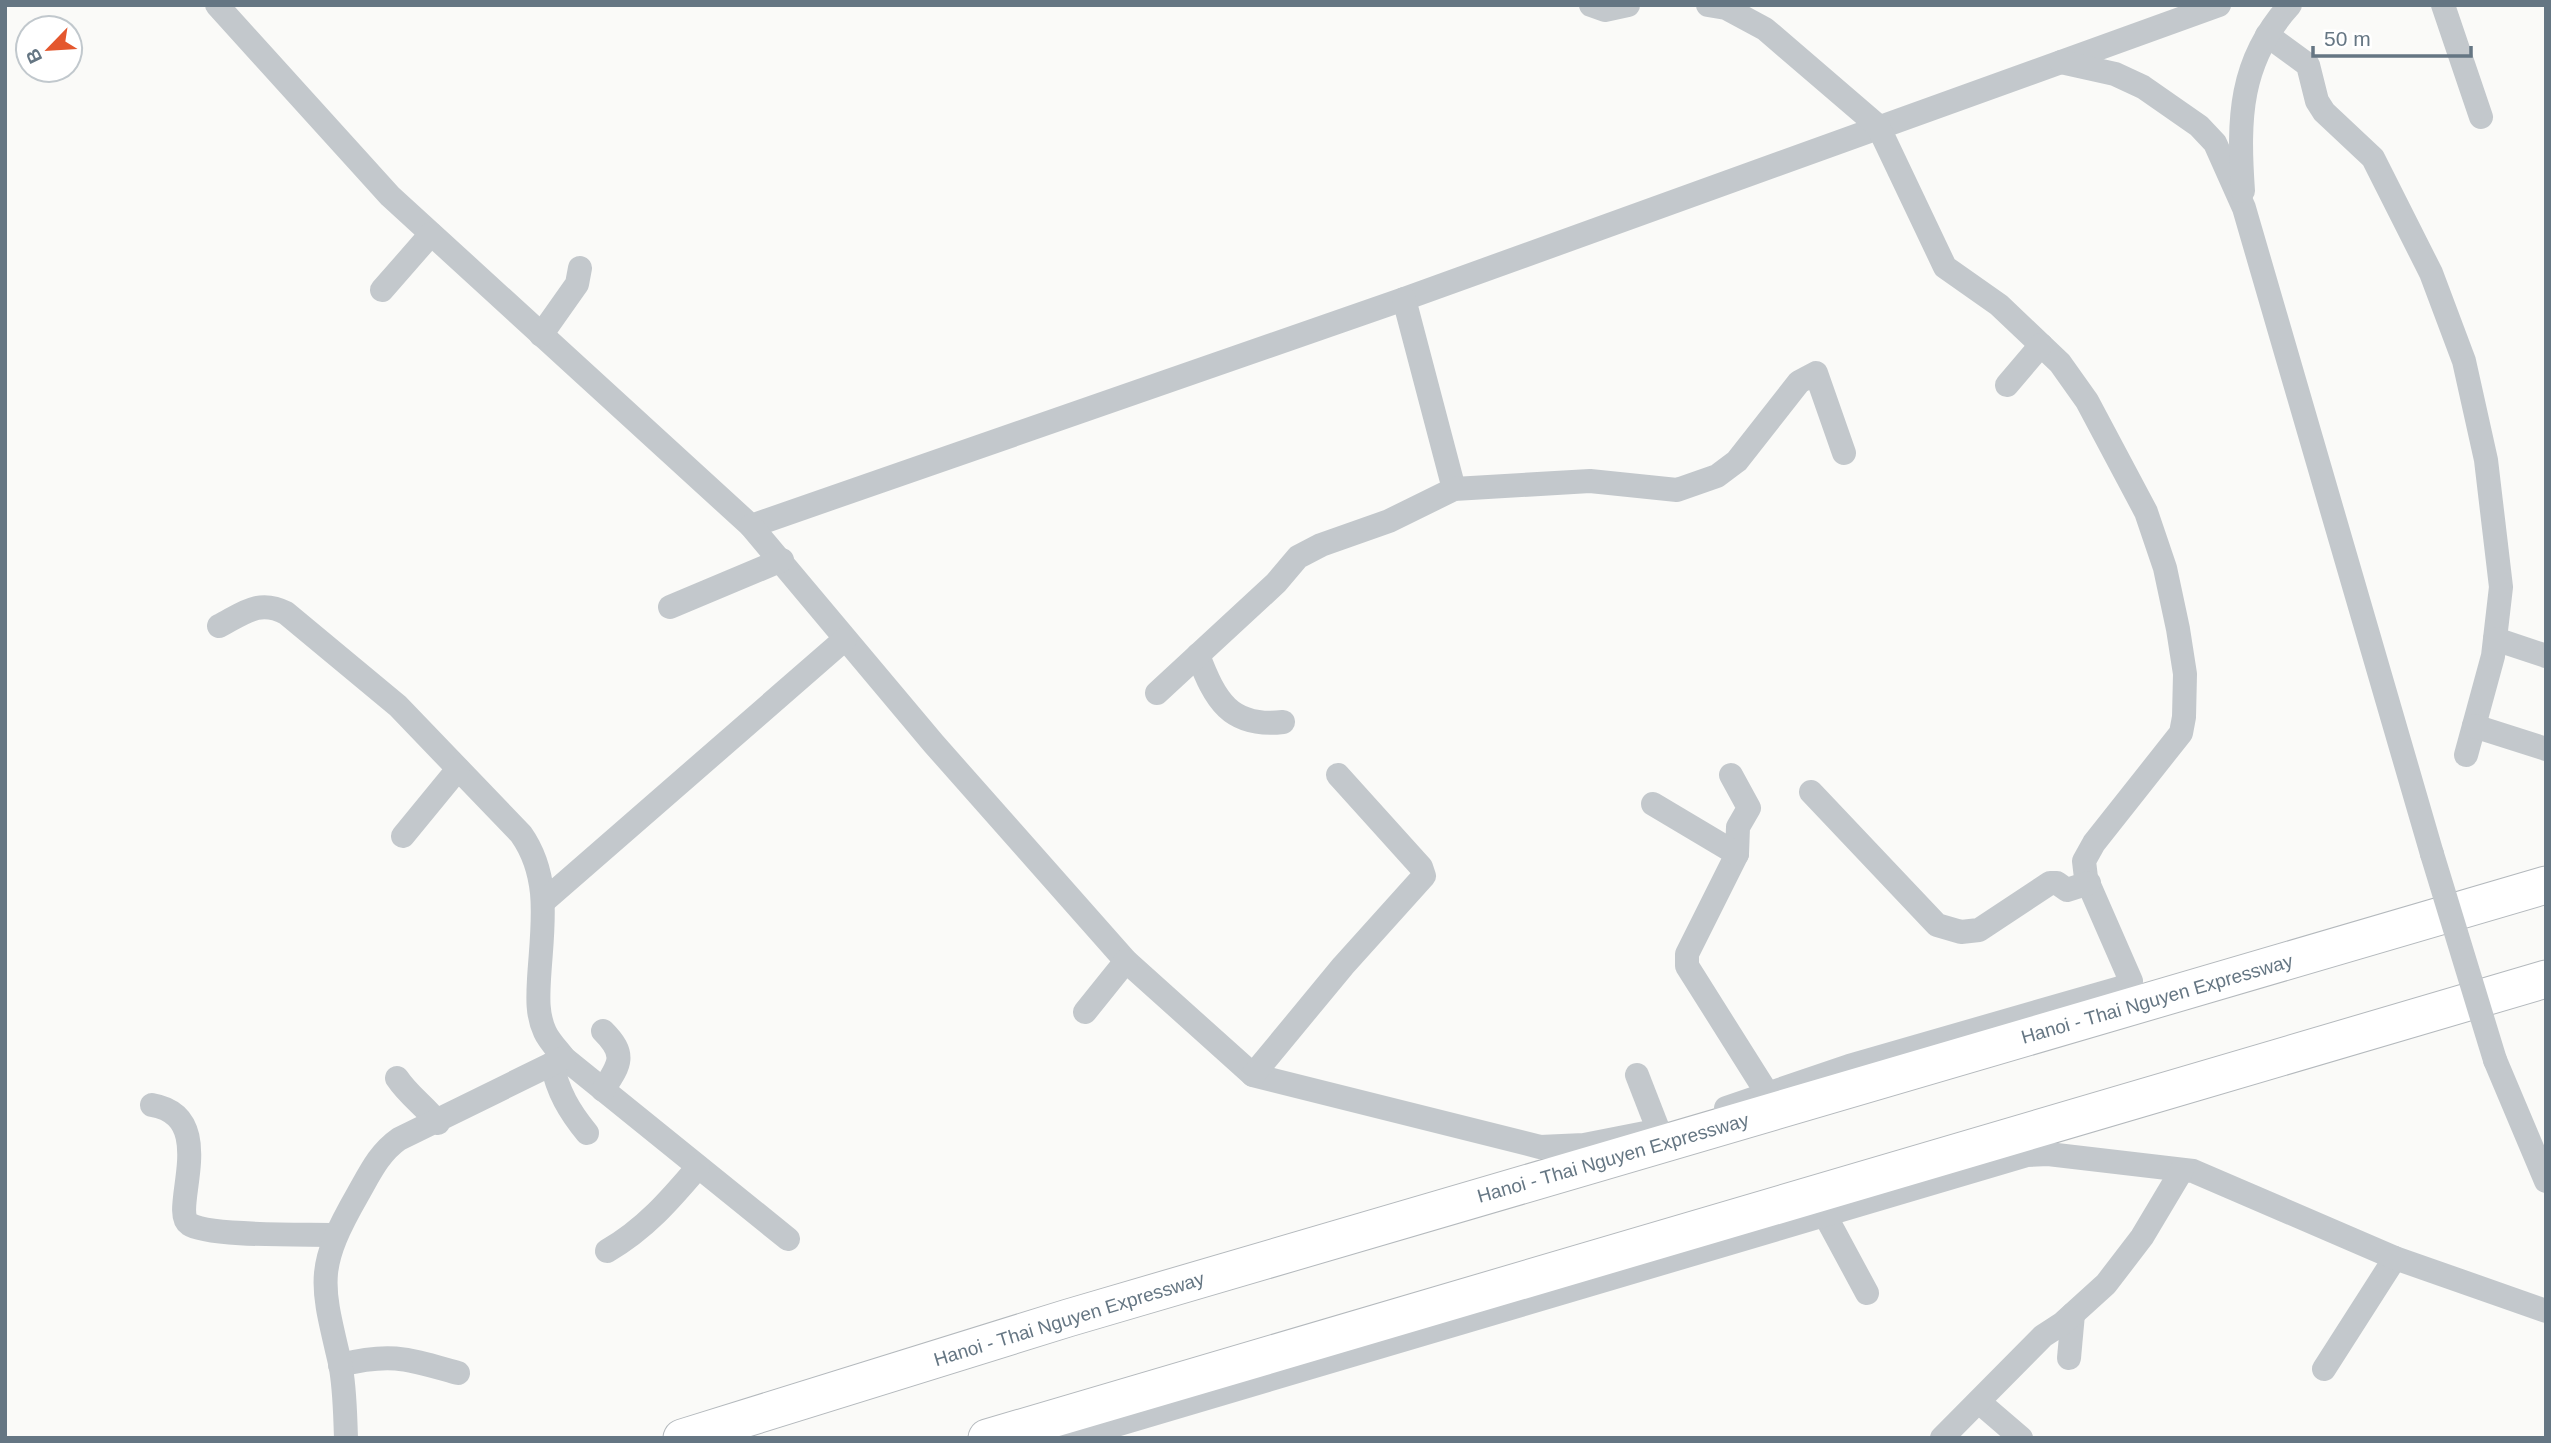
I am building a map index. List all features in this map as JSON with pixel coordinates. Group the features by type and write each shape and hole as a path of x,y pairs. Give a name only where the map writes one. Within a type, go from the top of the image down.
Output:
{"highway":[{"name":"Hanoi - Thai Nguyen Expressway","path":"682,1438 1095,1310 2546,885"},
{"path":"987,1438 2546,979"}],"street":[{"path":"217,5 390,196 751,526 845,639 1126,961 1253,1075 1541,1146 1584,1145 1658,1129 1960,1032 2127,985 2131,981 2131,975 2089,883 2084,861 2094,843 2180,733 2185,674 2165,568 2146,512 2087,401 2060,363 1999,305 1945,267 1878,126 1765,29 1726,8 1708,5"},
{"path":"1591,5 1605,10 1628,5"},
{"path":"751,526 1404,299 2219,5"},
{"path":"2244,208 2239,134 2243,96 2255,58 2267,35 2290,5"},
{"path":"2443,5 2481,117"},
{"path":"2267,35 2308,65 2317,102 2373,158 2431,273 2464,361 2486,460 2501,587 2493,656 2466,755"},
{"path":"2061,62 2115,74 2143,87 2199,126 2215,143 2244,208 2432,854 2495,1060 2546,1181"},
{"path":"382,290 431,234"},
{"path":"541,335 577,284 580,268"},
{"path":"1404,299 1454,489"},
{"path":"2007,385 2041,345"},
{"path":"1157,693 1276,583 1297,557 1321,545 1389,521 1454,489 1590,481 1677,490 1717,476 1737,461 1799,382 1816,373 1844,453"},
{"path":"670,607 782,560"},
{"path":"219,626 255,608 271,605 286,613 398,706 521,834 534,853 541,876 543,902 537,1006 545,1033 558,1061 558,1088 569,1111 587,1133"},
{"path":"543,902 845,639"},
{"path":"2495,639 2546,656"},
{"path":"1198,655 1221,704 1253,722 1283,722"},
{"path":"2474,726 2546,749"},
{"path":"403,836 458,769"},
{"path":"1253,1075 1343,966 1424,876 1421,867 1338,775"},
{"path":"1731,775 1748,803 1747,812 1738,827 1737,854 1687,954 1688,966 1767,1093"},
{"path":"1811,792 1937,925 1961,932 1979,930 2050,883 2057,883 2067,890 2089,883"},
{"path":"1653,804 1737,854"},
{"path":"1085,1012 1126,961"},
{"path":"603,1031 617,1045 619,1063 603,1090"},
{"path":"558,1061 603,1090 788,1239"},
{"path":"346,1438 340,1364 324,1296 326,1269 335,1235 386,1148 558,1061"},
{"path":"1637,1075 1658,1129"},
{"path":"397,1078 408,1095 426,1107 438,1123"},
{"path":"152,1105 167,1108 177,1115 189,1146 190,1167 183,1204 185,1220 190,1225 221,1231 335,1235"},
{"path":"1072,1438 1826,1217 2027,1155 2048,1154 2193,1171 2395,1258 2546,1311"},
{"path":"607,1251 633,1236 657,1215 698,1167"},
{"path":"1942,1438 2043,1336 2073,1314 2106,1284 2142,1237 2182,1170"},
{"path":"1826,1217 1867,1293"},
{"path":"2324,1369 2395,1258"},
{"path":"2068,1358 2073,1314"},
{"path":"340,1364 383,1356 402,1357 457,1373"},
{"path":"1979,1402 2021,1438"}]}
